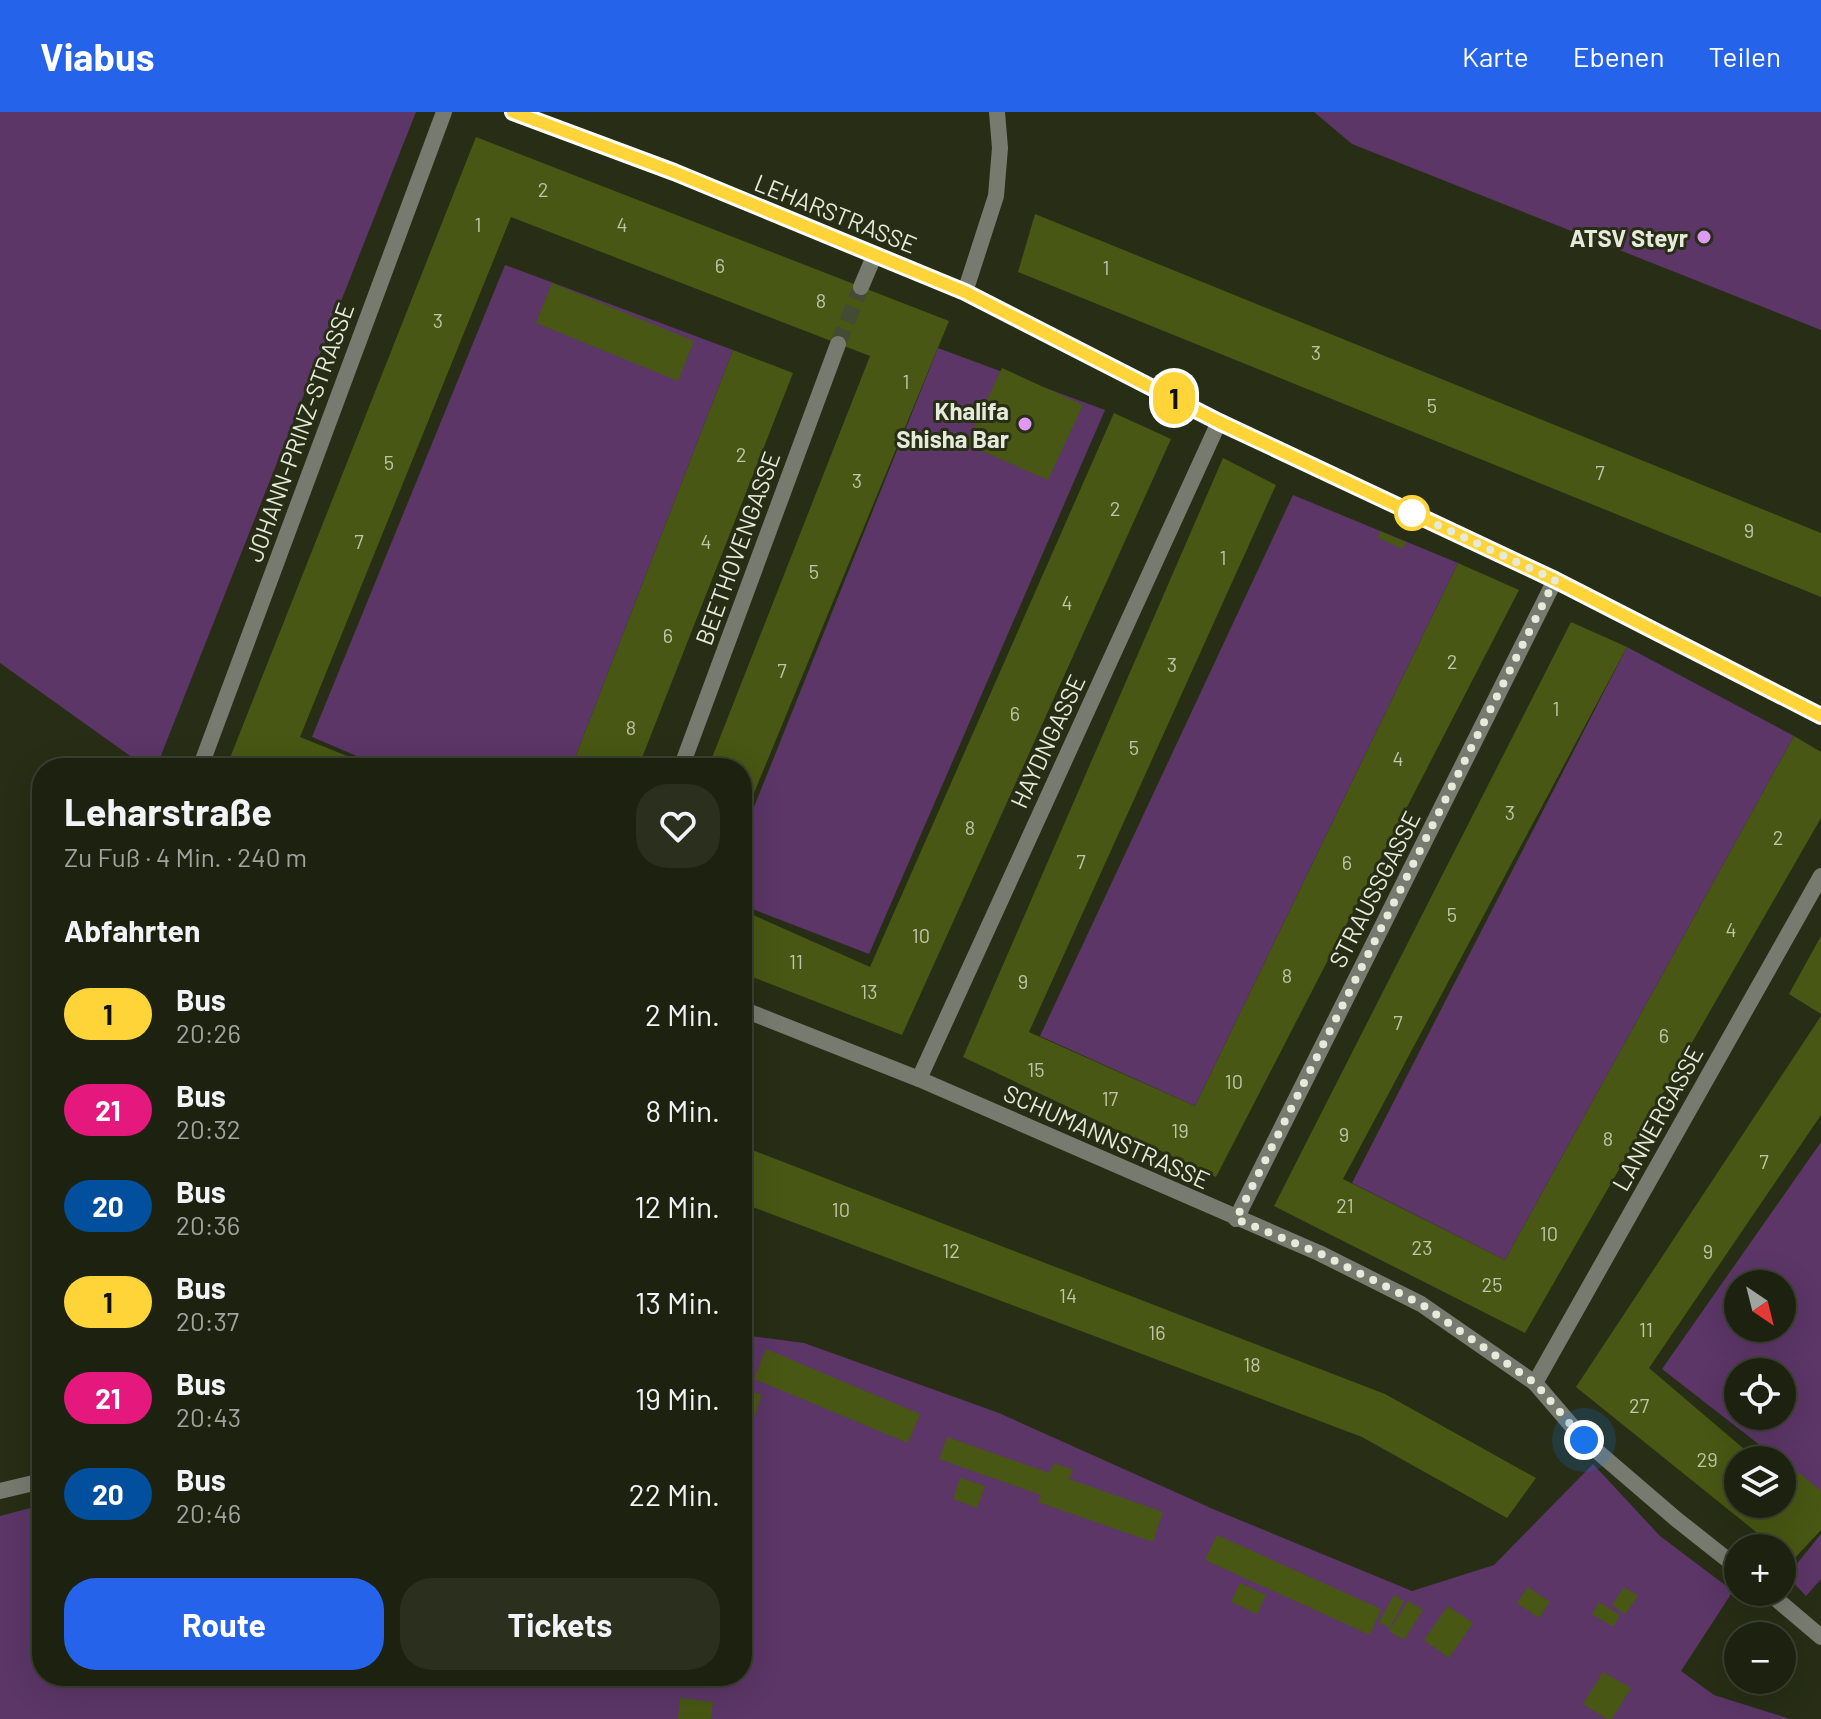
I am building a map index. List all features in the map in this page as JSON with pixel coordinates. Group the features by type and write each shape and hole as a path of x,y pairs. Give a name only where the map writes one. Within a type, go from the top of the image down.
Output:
{"street":[{"name":"JOHANN-PRINZ-STRASSE","path":"204,758 444,112"},
{"name":"LEHARSTRASSE","path":"513,112 674,172 965,292 1219,422 1555,580 1821,716"},
{"path":"965,292 996,196 1000,148 997,112"},
{"path":"861,287 875,254"},
{"name":"BEETHOVENGASSE","path":"685,758 838,344"},
{"name":"HAYDNGASSE","path":"919,1079 1219,422"},
{"name":"STRAUSSGASSE","path":"1236,1219 1555,580"},
{"name":"LANNERGASSE","path":"1535,1383 1821,876"},
{"name":"SCHUMANNSTRASSE","path":"752,1013 919,1079 1319,1253 1421,1304 1535,1383 1584,1440 1724,1557"},
{"path":"0,1491 32,1483"},
{"path":"1784,1606 1821,1637"}],"shaded area":[{"path":"0,112 416,112 160,758 133,758 0,663"},
{"name":"ATSV Steyr","path":"1314,112 1821,112 1821,330 1352,144"},
{"path":"505,265 733,350 575,758 361,758 312,737"},
{"path":"938,348 1105,410 869,954 752,909 752,812"},
{"path":"1293,495 1458,563 1195,1106 1040,1036"},
{"path":"1627,647 1794,736 1505,1260 1352,1183"},
{"path":"1821,1142 1821,1493 1796,1474 1796,1446 1761,1446 1740,1430 1796,1430 1796,1358 1724,1358 1724,1417 1662,1369 1724,1280 1724,1342 1796,1342 1796,1270 1731,1270"},
{"path":"752,1336 804,1343 999,1413 1213,1509 1412,1591 1494,1565 1593,1464 1660,1536 1724,1584 1724,1605 1681,1671 1714,1695 1790,1719 0,1719 0,1516 32,1508 32,1686 752,1686"},
{"path":"1821,1534 1821,1579 1806,1596 1796,1585 1796,1565"}],"building":[{"path":"476,137 949,321 752,798 752,758 712,758 870,356 511,217 300,737 352,758 230,758"},
{"path":"1035,214 1821,533 1821,597 1018,272"},
{"path":"552,283 694,341 678,381 536,323"},
{"path":"733,350 793,373 642,758 575,758"},
{"name":"Khalifa Shisha Bar","path":"1002,368 1083,405 1048,480 966,444"},
{"path":"1114,413 1171,439 902,1035 752,977 752,914 870,967"},
{"path":"1223,458 1276,485 1029,1032 1195,1106 1458,563 1519,590 1216,1177 963,1057"},
{"path":"1380,531 1406,542 1403,549 1378,538"},
{"path":"1571,622 1627,647 1343,1179 1505,1260 1794,736 1821,752 1821,818 1525,1333 1274,1206"},
{"path":"1821,936 1821,1014 1789,994"},
{"path":"1821,1016 1821,1115 1649,1368 1741,1446 1724,1446 1724,1506 1576,1387"},
{"path":"752,1150 1385,1394 1536,1478 1507,1518 1362,1437 752,1207"},
{"path":"766,1349 920,1414 908,1443 754,1379"},
{"path":"752,1392 762,1395 752,1423"},
{"path":"947,1437 1049,1473 1054,1463 1073,1470 1069,1479 1163,1512 1153,1542 1038,1502 1041,1495 939,1459"},
{"path":"1799,1473 1821,1491 1821,1530 1796,1557 1796,1534 1759,1534 1739,1518 1796,1518 1796,1476"},
{"path":"960,1478 985,1486 977,1508 953,1499"},
{"path":"1217,1535 1381,1609 1370,1635 1205,1560"},
{"path":"1240,1583 1266,1595 1257,1614 1231,1602"},
{"path":"1528,1587 1550,1602 1539,1618 1517,1603"},
{"path":"1624,1587 1638,1596 1625,1614 1612,1605"},
{"path":"1394,1595 1404,1601 1390,1628 1379,1622"},
{"path":"1408,1601 1423,1610 1404,1640 1389,1631"},
{"path":"1599,1602 1620,1615 1613,1627 1592,1614"},
{"path":"1448,1606 1473,1623 1449,1658 1424,1640"},
{"path":"1603,1672 1631,1688 1612,1719 1583,1704"},
{"path":"680,1698 713,1702 711,1719 678,1719"}],"tunnel":[{"path":"838,344 861,287"}],"bus line":[{"name":"1","path":"513,112 674,172 965,292 1219,422 1555,580 1821,716"}],"place":[{"name":"ATSV Steyr","path":"1704,237"},
{"name":"Khalifa Shisha Bar","path":"1025,424"}],"route":[{"path":"1412,513 1555,580 1236,1219 1319,1253 1421,1304 1535,1383 1584,1440"}]}
